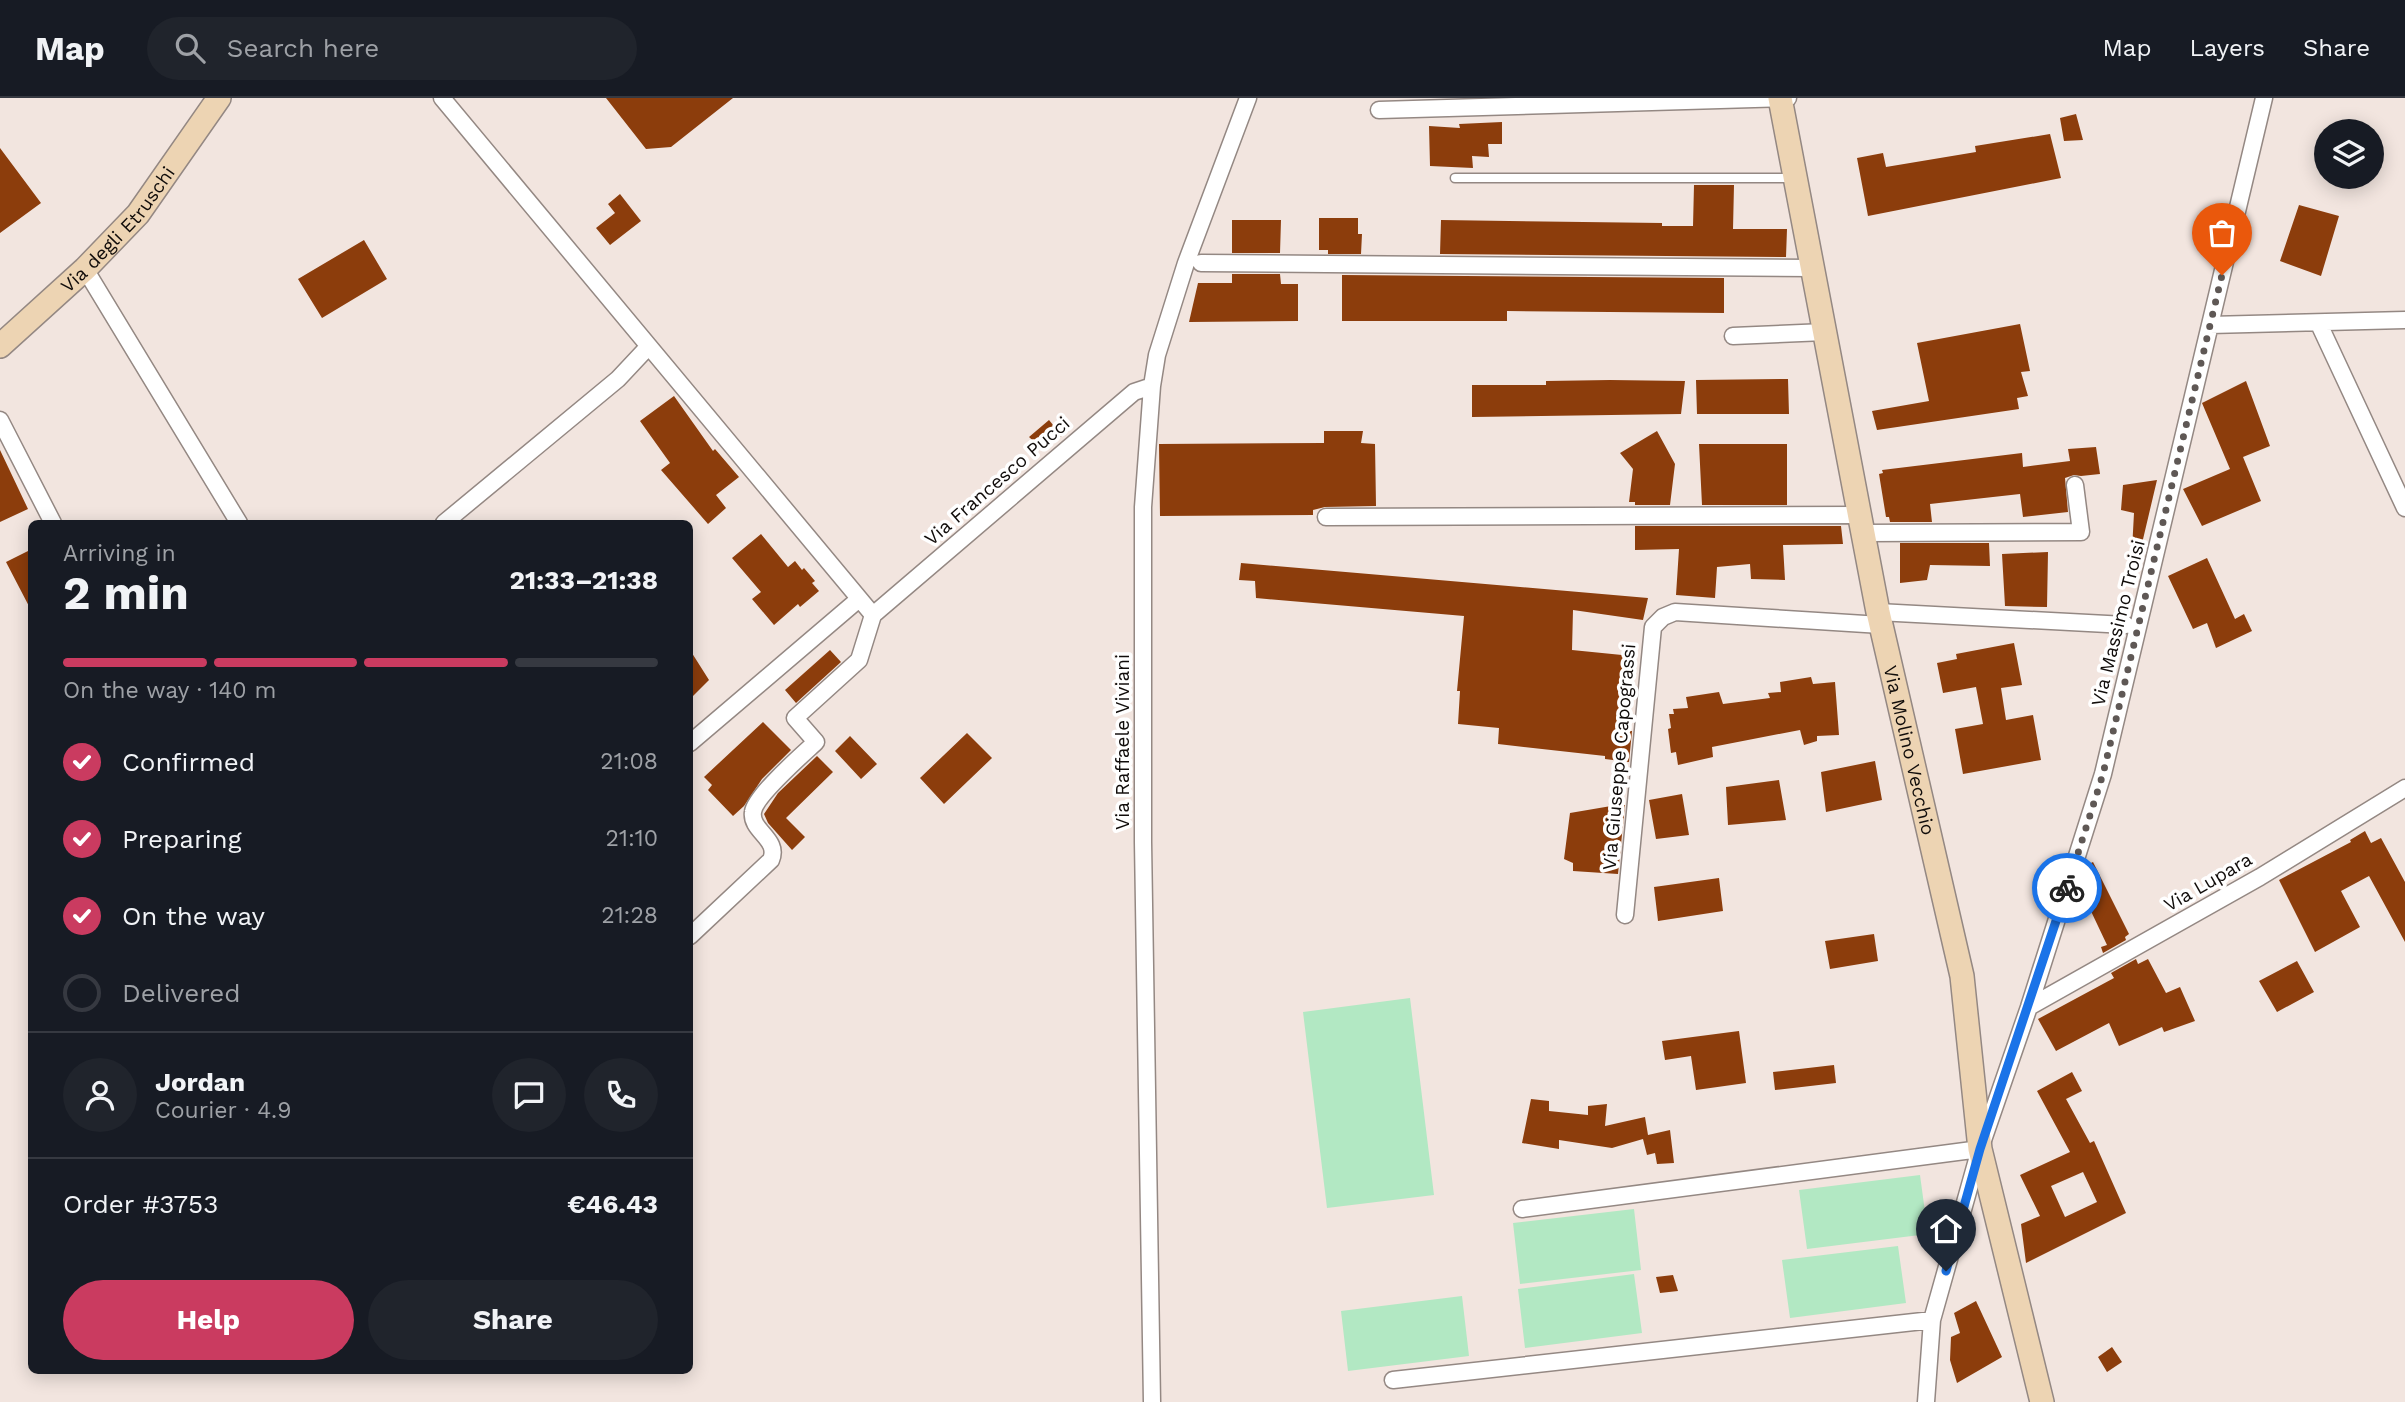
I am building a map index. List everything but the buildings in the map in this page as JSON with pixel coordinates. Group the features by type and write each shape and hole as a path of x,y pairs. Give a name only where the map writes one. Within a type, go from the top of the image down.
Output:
{"street":[{"name":"Via degli Etruschi","path":"0,346 85,269 138,214 219,98"},
{"path":"442,98 873,615 859,660 795,719 816,742 764,793 753,808 752,817 771,842 774,854 771,860 693,933"},
{"name":"Via Raffaele Viviani","path":"1152,1402 1143,842 1143,507 1152,386 1157,355 1186,263 1248,98"},
{"name":"Via Massimo Troisi","path":"1926,1402 1932,1320 1980,1149 2029,1007 2103,774 2264,98"},
{"path":"1379,110 1783,99"},
{"name":"Via Molino Vecchio","path":"1783,99 1795,177 1880,619 1962,976 1980,1149 2042,1402"},
{"path":"1201,263 1812,268"},
{"path":"85,269 237,520"},
{"path":"2210,325 2405,320"},
{"path":"2319,324 2405,508"},
{"path":"1732,336 1825,332"},
{"path":"448,520 618,379 648,347"},
{"name":"Via Francesco Pucci","path":"873,615 1134,392 1152,386"},
{"path":"0,420 51,520"},
{"path":"1326,517 1861,524 2081,532 2075,485"},
{"path":"693,740 859,599"},
{"name":"Via Giuseppe Capograssi","path":"1625,915 1653,627 1663,617 1675,612 1880,619"},
{"path":"1880,619 2126,625"},
{"name":"Via Lupara","path":"2029,1007 2260,877 2405,788"},
{"path":"1522,1209 1980,1149"},
{"path":"1392,1380 1932,1320"}],"lane":[{"path":"1455,178 1795,177"}],"green space":[{"path":"1410,998 1434,1195 1327,1208 1303,1012"},
{"path":"1920,1175 1928,1234 1807,1249 1799,1190"},
{"path":"1634,1209 1641,1270 1520,1284 1513,1223"},
{"path":"1898,1246 1906,1303 1790,1318 1782,1260"},
{"path":"1634,1274 1642,1333 1525,1348 1518,1289"},
{"path":"1462,1296 1469,1356 1348,1371 1341,1311"}],"way so far":[{"path":"2067,888 2103,774 2222,275"}],"route":[{"path":"1946,1271 1980,1149 2067,888"}]}
